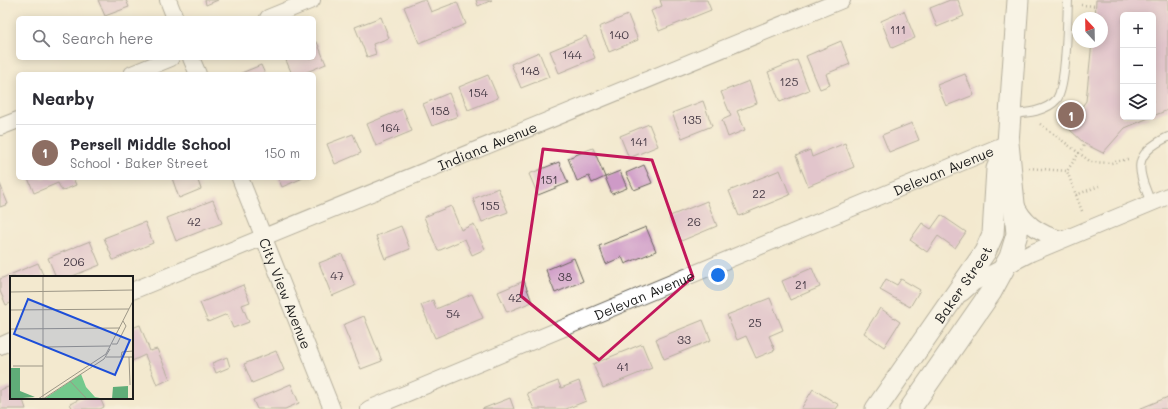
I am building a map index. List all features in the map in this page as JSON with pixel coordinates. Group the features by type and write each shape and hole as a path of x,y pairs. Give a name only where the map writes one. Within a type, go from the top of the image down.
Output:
{"street":[{"path":"168,0 174,16"},
{"path":"273,16 312,0"},
{"name":"Indiana Avenue","path":"133,291 263,236 842,0"},
{"name":"Baker Street","path":"910,409 991,292 1005,266 1017,234 1008,142 1018,0"},
{"path":"137,72 166,60"},
{"path":"192,60 197,72"},
{"path":"0,128 16,121"},
{"name":"Baker Street","path":"876,409 986,252 993,234 998,170 1008,142"},
{"name":"Delevan Avenue","path":"369,409 1008,142"},
{"name":"City View Avenue","path":"241,180 332,409"},
{"path":"947,306 973,282 1005,266 1062,239 1168,196"},
{"path":"1013,198 1018,211 1042,234 1062,239"},
{"path":"0,346 10,341"}],"lane":[{"path":"1010,114 1035,112 1052,104 1057,98 1063,77 1068,0"},
{"path":"1151,203 1139,172 1140,163 1144,154 1168,137"}],"path":[{"path":"1081,5 1096,6"},
{"path":"1040,124 1091,162 1111,163 1129,158"},
{"path":"1067,171 1084,144"},
{"path":"1022,167 1067,171"},
{"path":"1067,171 1082,211"},
{"path":"1076,195 1099,186"}],"highlighted area":[{"path":"543,149 652,160 693,277 599,360 521,296"}],"building":[{"path":"98,0 126,0 129,7 105,16"},
{"path":"205,0 218,0 206,5"},
{"path":"421,0 426,0 431,12 457,2 466,24 419,43 404,7"},
{"path":"476,0 492,0 478,6"},
{"path":"660,0 707,0 711,10 659,31 651,11 662,6"},
{"path":"950,0 958,0 964,16 937,27 930,8"},
{"path":"1096,0 1168,0 1168,110 1156,115 1156,12 1120,12 1120,120 1144,120 1125,128 1103,153 1085,144 1067,127 1086,101 1091,48 1108,48 1108,12 1095,12"},
{"path":"904,11 915,38 892,48 881,21"},
{"path":"628,15 638,40 609,52 599,27"},
{"path":"381,17 389,38 373,44 376,54 367,57 355,27"},
{"path":"586,36 595,58 559,73 550,51"},
{"path":"841,41 850,64 826,74 830,85 820,89 806,56"},
{"path":"316,42 326,64 307,72 291,72 286,60 316,60"},
{"path":"539,52 549,77 521,88 511,64"},
{"path":"797,60 809,90 780,102 768,72"},
{"path":"261,65 264,72 244,72"},
{"path":"965,74 974,95 946,106 937,85"},
{"path":"488,75 498,98 468,110 459,87"},
{"path":"749,81 757,103 737,111 745,130 728,137 722,120 731,116 721,92"},
{"path":"449,93 458,116 432,126 423,104"},
{"path":"703,101 712,126 682,138 672,113"},
{"path":"403,109 412,131 376,146 367,124"},
{"path":"912,123 919,140 889,152 882,135"},
{"path":"649,124 658,146 629,158 620,136"},
{"path":"353,134 361,153 335,164 327,144"},
{"path":"845,143 854,167 808,186 796,156 810,150 812,157"},
{"path":"593,148 605,177 592,183 589,176 577,181 568,158"},
{"path":"559,162 568,183 538,195 529,174"},
{"path":"644,165 652,183 634,190 626,173"},
{"path":"780,170 790,195 739,216 729,191"},
{"path":"620,171 627,188 612,194 605,177"},
{"path":"29,180 74,180 76,185 62,191 58,183 34,193"},
{"path":"173,180 198,180 201,189 179,198"},
{"path":"279,180 298,180 282,187"},
{"path":"0,184 8,204 0,207"},
{"path":"498,188 508,212 482,222 473,199"},
{"path":"213,200 222,223 176,241 167,218"},
{"path":"707,201 717,226 681,241 670,216"},
{"path":"451,206 461,230 474,224 485,249 472,255 465,239 438,251 424,217"},
{"path":"941,215 966,232 955,248 938,236 927,252 910,240 922,223 931,229"},
{"path":"145,222 153,243 113,260 104,238"},
{"path":"401,226 410,249 385,259 376,236"},
{"path":"646,227 656,251 625,264 622,257 606,264 599,246"},
{"path":"90,241 100,265 72,276 56,276 48,258"},
{"path":"342,254 355,286 332,296 319,263"},
{"path":"574,258 583,281 555,293 546,270"},
{"path":"38,263 44,276 10,276 10,303 6,305 0,291 0,279"},
{"path":"812,268 820,287 790,300 782,281"},
{"path":"886,279 897,285 901,279 920,290 910,307 880,290"},
{"path":"524,281 532,302 507,312 498,292"},
{"path":"243,285 250,302 242,305 249,322 233,328 227,314 208,322 200,303"},
{"path":"472,294 483,318 435,338 421,305 433,300 436,309"},
{"path":"770,298 783,330 769,336 775,350 756,358 746,336 737,340 727,315"},
{"path":"880,308 900,322 884,347 864,333"},
{"path":"364,316 382,361 361,369 343,325"},
{"path":"703,320 711,340 664,359 656,339"},
{"path":"140,325 150,351 157,349 170,379 157,385 145,355 133,361 133,328"},
{"path":"642,344 652,368 603,388 593,364"},
{"path":"276,351 284,370 252,383 244,364"},
{"path":"227,357 230,367 216,373 212,363"},
{"path":"558,381 561,388 579,381 586,401 566,409 534,409 527,393"},
{"path":"291,384 299,403 285,409 257,409 253,400"},
{"path":"10,386 10,399 26,399 23,400 26,409 0,409 0,390"},
{"path":"813,389 839,405 836,409 801,409"},
{"path":"1168,397 1168,409 1139,409"},
{"path":"510,398 514,409 482,409"},
{"path":"80,399 100,399 104,407 100,409 73,409 70,404"}],"place":[{"name":"Persell Middle School","path":"1071,115"}]}
